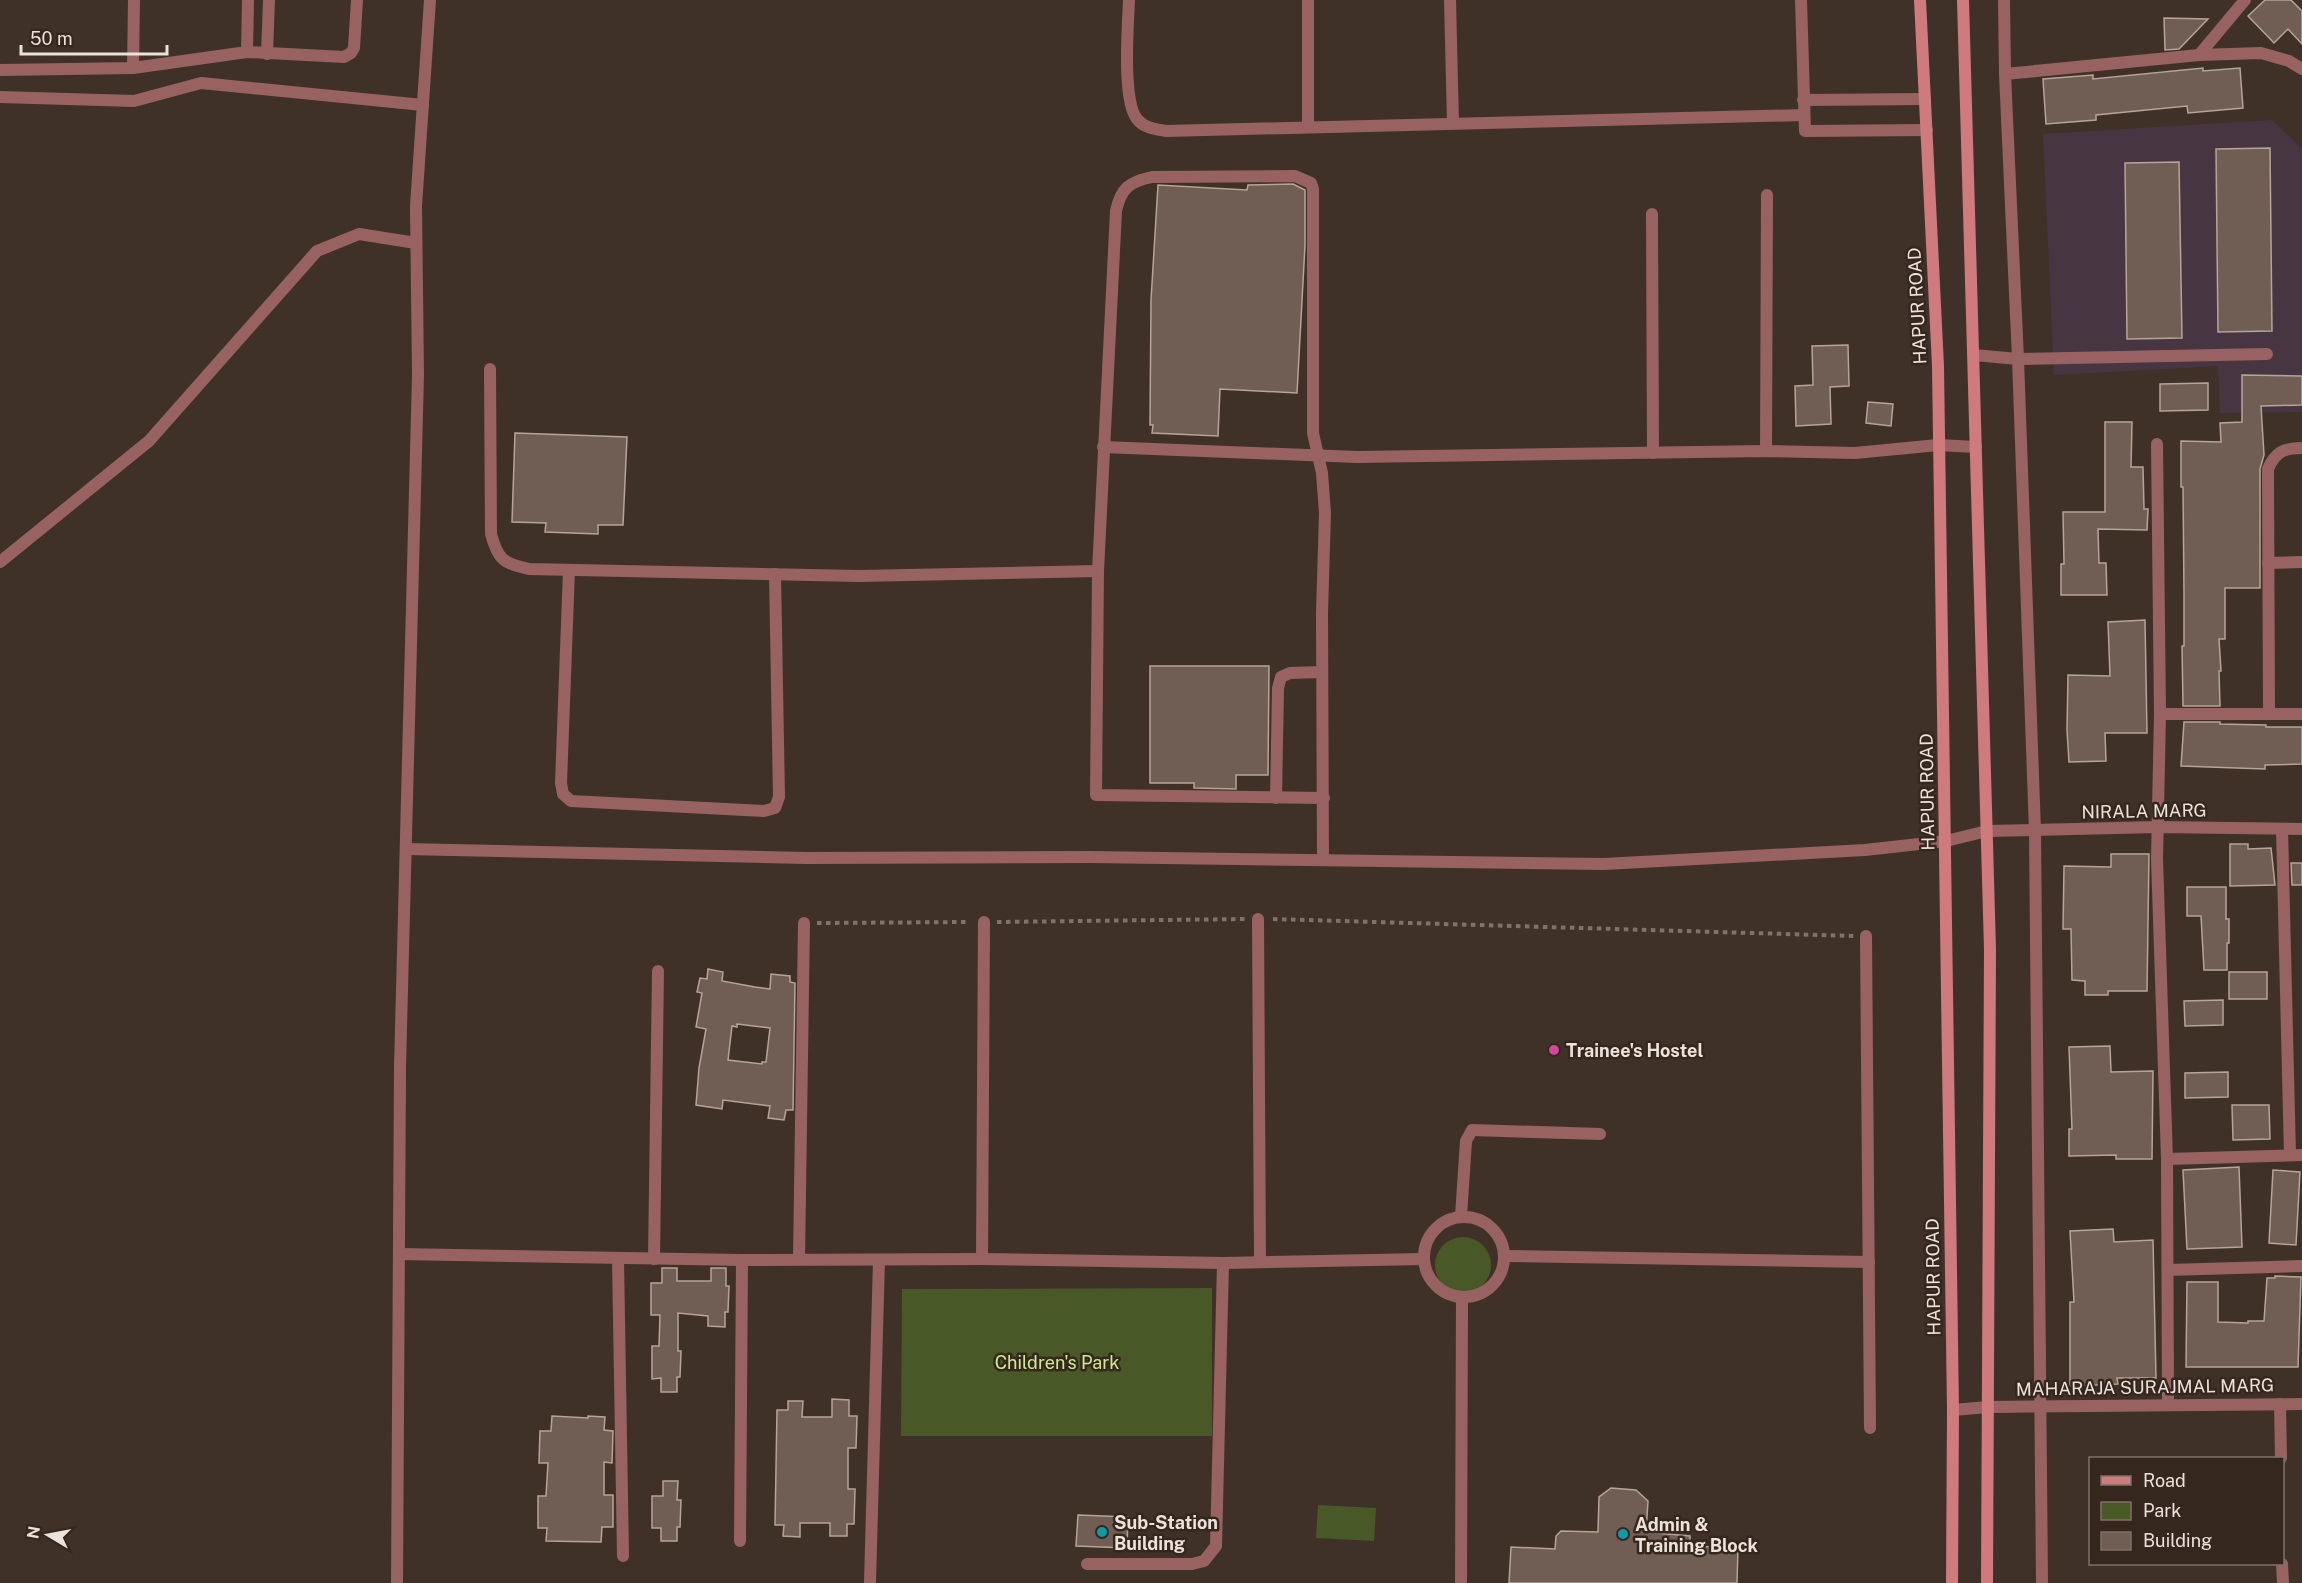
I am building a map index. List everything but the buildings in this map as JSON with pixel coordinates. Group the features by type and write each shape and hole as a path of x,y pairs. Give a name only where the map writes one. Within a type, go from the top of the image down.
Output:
{"main road":[{"name":"HAPUR ROAD","path":"1920,0 1938,366 1953,1410 1952,1583"},
{"path":"1963,0 1990,949 1987,1583"}],"street":[{"path":"133,68 134,0"},
{"path":"247,52 248,0"},
{"path":"267,54 269,0"},
{"path":"0,70 133,68 247,52 344,57 351,53 356,39 357,0"},
{"path":"398,1583 400,1067 418,375 416,206 430,0"},
{"path":"1129,0 1128,76 1132,112 1138,121 1148,128 1166,131 1804,115"},
{"path":"1308,0 1308,126"},
{"path":"1450,0 1453,123"},
{"path":"1801,0 1805,131 1927,130"},
{"path":"2004,0 2035,831 2042,1583"},
{"path":"2199,55 2245,0"},
{"path":"2005,74 2199,55 2261,53 2289,61 2302,69"},
{"path":"0,97 134,101 201,83 423,105"},
{"path":"1803,100 1925,99"},
{"path":"1323,860 1324,798 1322,672 1325,513 1322,473 1316,455 1312,408 1313,189 1311,183 1295,176 1152,177 1134,181 1124,191 1116,211 1098,571 1096,795 1324,798"},
{"path":"1766,451 1767,195"},
{"path":"1652,214 1653,453"},
{"path":"0,562 150,441 317,251 359,234 416,243"},
{"path":"1974,356 2018,359 2267,354"},
{"path":"490,369 491,534 496,552 508,564 529,570 859,576 1098,571"},
{"path":"2157,444 2160,714 2158,827 2168,1159 2168,1405"},
{"path":"1103,447 1357,457 1766,451 1855,453 1938,445 1976,447"},
{"path":"2269,714 2268,469 2273,456 2286,448 2302,448"},
{"path":"2268,563 2302,562"},
{"path":"569,570 561,783 563,794 571,801 764,811 774,808 779,797 775,574"},
{"path":"1276,798 1278,688 1281,677 1290,673 1322,672"},
{"path":"2160,714 2302,714"},
{"name":"NIRALA MARG","path":"406,849 806,858 1089,857 1604,864 1865,850 1946,841 1987,831 2158,827 2302,829"},
{"path":"2168,1159 2296,1155 2282,829"},
{"path":"1258,919 1260,1262"},
{"path":"982,1259 984,922"},
{"path":"799,1259 804,923"},
{"path":"1866,936 1870,1428"},
{"path":"654,1259 658,971"},
{"path":"1461,1216 1466,1141 1472,1130 1600,1134"},
{"path":"1461,1216 1474,1218 1491,1227 1502,1243 1504,1256 1500,1274 1489,1289 1478,1295 1462,1298 1441,1291 1432,1283 1423,1259 1424,1246 1434,1230 1449,1219 1461,1216"},
{"path":"399,1254 618,1259 982,1259 1223,1263 1423,1259"},
{"path":"1504,1256 1869,1262"},
{"path":"618,1259 623,1556"},
{"path":"740,1541 742,1260"},
{"path":"870,1582 879,1260"},
{"path":"1087,1564 1192,1564 1204,1561 1216,1546 1223,1263"},
{"path":"2168,1270 2302,1266"},
{"path":"1461,1583 1462,1298"},
{"path":"2280,1404 2281,1457"},
{"name":"MAHARAJA SURAJMAL MARG","path":"1953,1410 1988,1407 2302,1404"},
{"path":"2282,1565 2283,1583"}],"path":[{"path":"804,923 1258,919 1866,936"}],"shaded area":[{"path":"2272,120 2302,149 2302,412 2220,413 2218,366 2054,375 2043,134"}],"green space":[{"path":"1463,1237 1474,1239 1483,1245 1489,1254 1491,1265 1489,1276 1483,1285 1474,1291 1463,1293 1452,1291 1443,1285 1437,1276 1435,1265 1437,1254 1443,1245 1452,1239"},
{"name":"Children's Park","path":"1212,1288 1212,1436 901,1436 902,1289"},
{"path":"1318,1505 1376,1508 1374,1541 1316,1538"}],"place":[{"name":"Trainee's Hostel","path":"1554,1050"},
{"name":"Sub-Station Building","path":"1102,1532"},
{"name":"Admin & Training Block","path":"1623,1534"}]}
